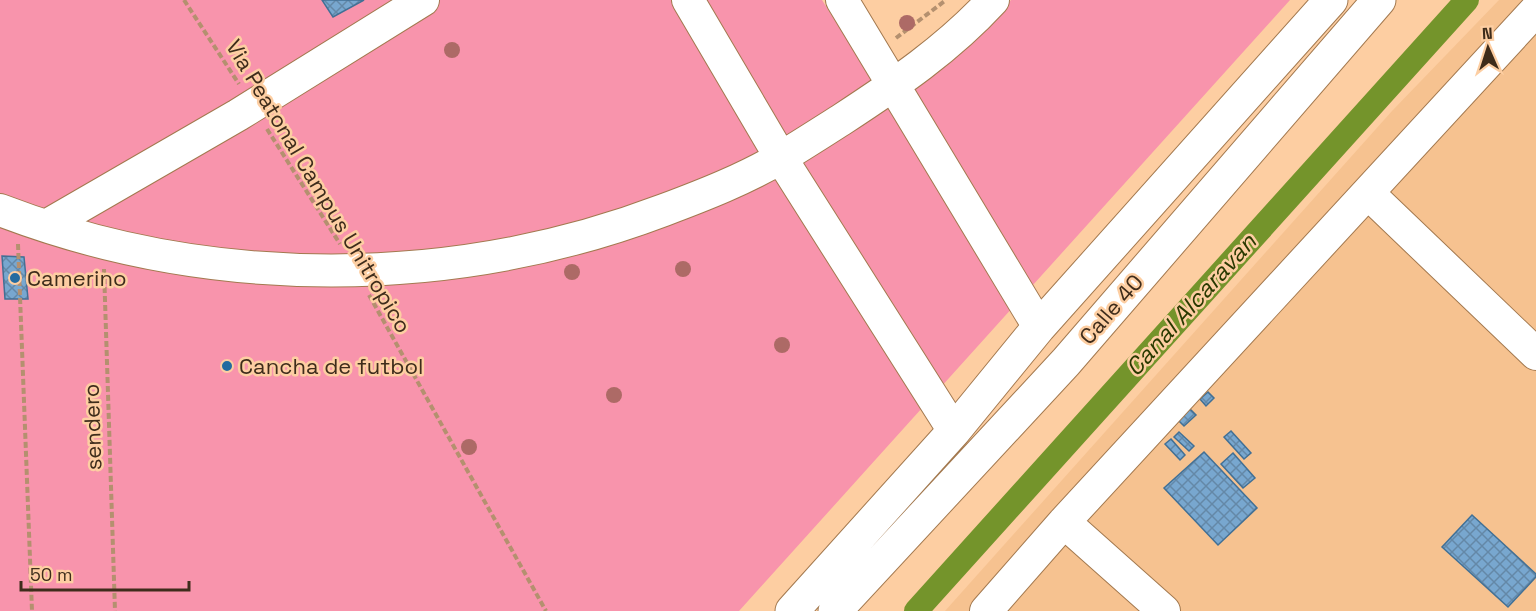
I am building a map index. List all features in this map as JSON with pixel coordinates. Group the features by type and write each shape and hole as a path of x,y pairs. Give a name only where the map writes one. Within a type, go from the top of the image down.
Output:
{"main road":[{"name":"Calle 40","path":"792,611 954,431 1040,327 1331,0"},
{"name":"Calle 40","path":"834,611 1066,362 1379,0"}],"lane":[{"path":"46,226 253,106 423,0"},
{"path":"688,0 781,158 954,431"},
{"path":"842,0 896,85 1040,327"},
{"path":"8,213 103,242 208,262 267,268 356,270 454,263 570,240 692,200 781,158 896,85 954,39 993,0"},
{"path":"986,611 1064,522 1369,194 1536,10"},
{"path":"1369,194 1536,354"},
{"path":"1064,522 1164,611"}],"path":[{"name":"Via Peatonal Campus Unitropico","path":"184,0 356,270 546,611"},
{"path":"894,39 946,0"},
{"path":"8,213 32,611"},
{"name":"sendero","path":"103,242 115,611"}],"shaded area":[{"path":"0,0 822,0 887,103 982,33 1011,0 1290,0 739,611 0,611"},
{"path":"1499,0 1536,0 1536,611 945,611 1392,111"}],"building":[{"path":"322,0 364,0 333,17"},
{"name":"Camerino","path":"2,256 24,257 28,299 5,299"},
{"path":"1208,392 1214,398 1206,406 1200,399"},
{"path":"1190,409 1196,415 1184,426 1178,420"},
{"path":"1231,431 1251,453 1244,459 1224,437"},
{"path":"1179,432 1194,446 1189,451 1174,437"},
{"path":"1171,439 1185,455 1180,460 1165,444"},
{"path":"1204,452 1257,508 1218,545 1164,488"},
{"path":"1233,453 1255,478 1243,488 1221,464"},
{"path":"1472,515 1536,574 1536,577 1508,607 1442,547"}],"waterway":[{"name":"Canal Alcaravan","path":"916,611 1467,0"}],"place":[{"name":"Camerino","path":"15,278"},
{"name":"Cancha de futbol","path":"227,366"}]}
